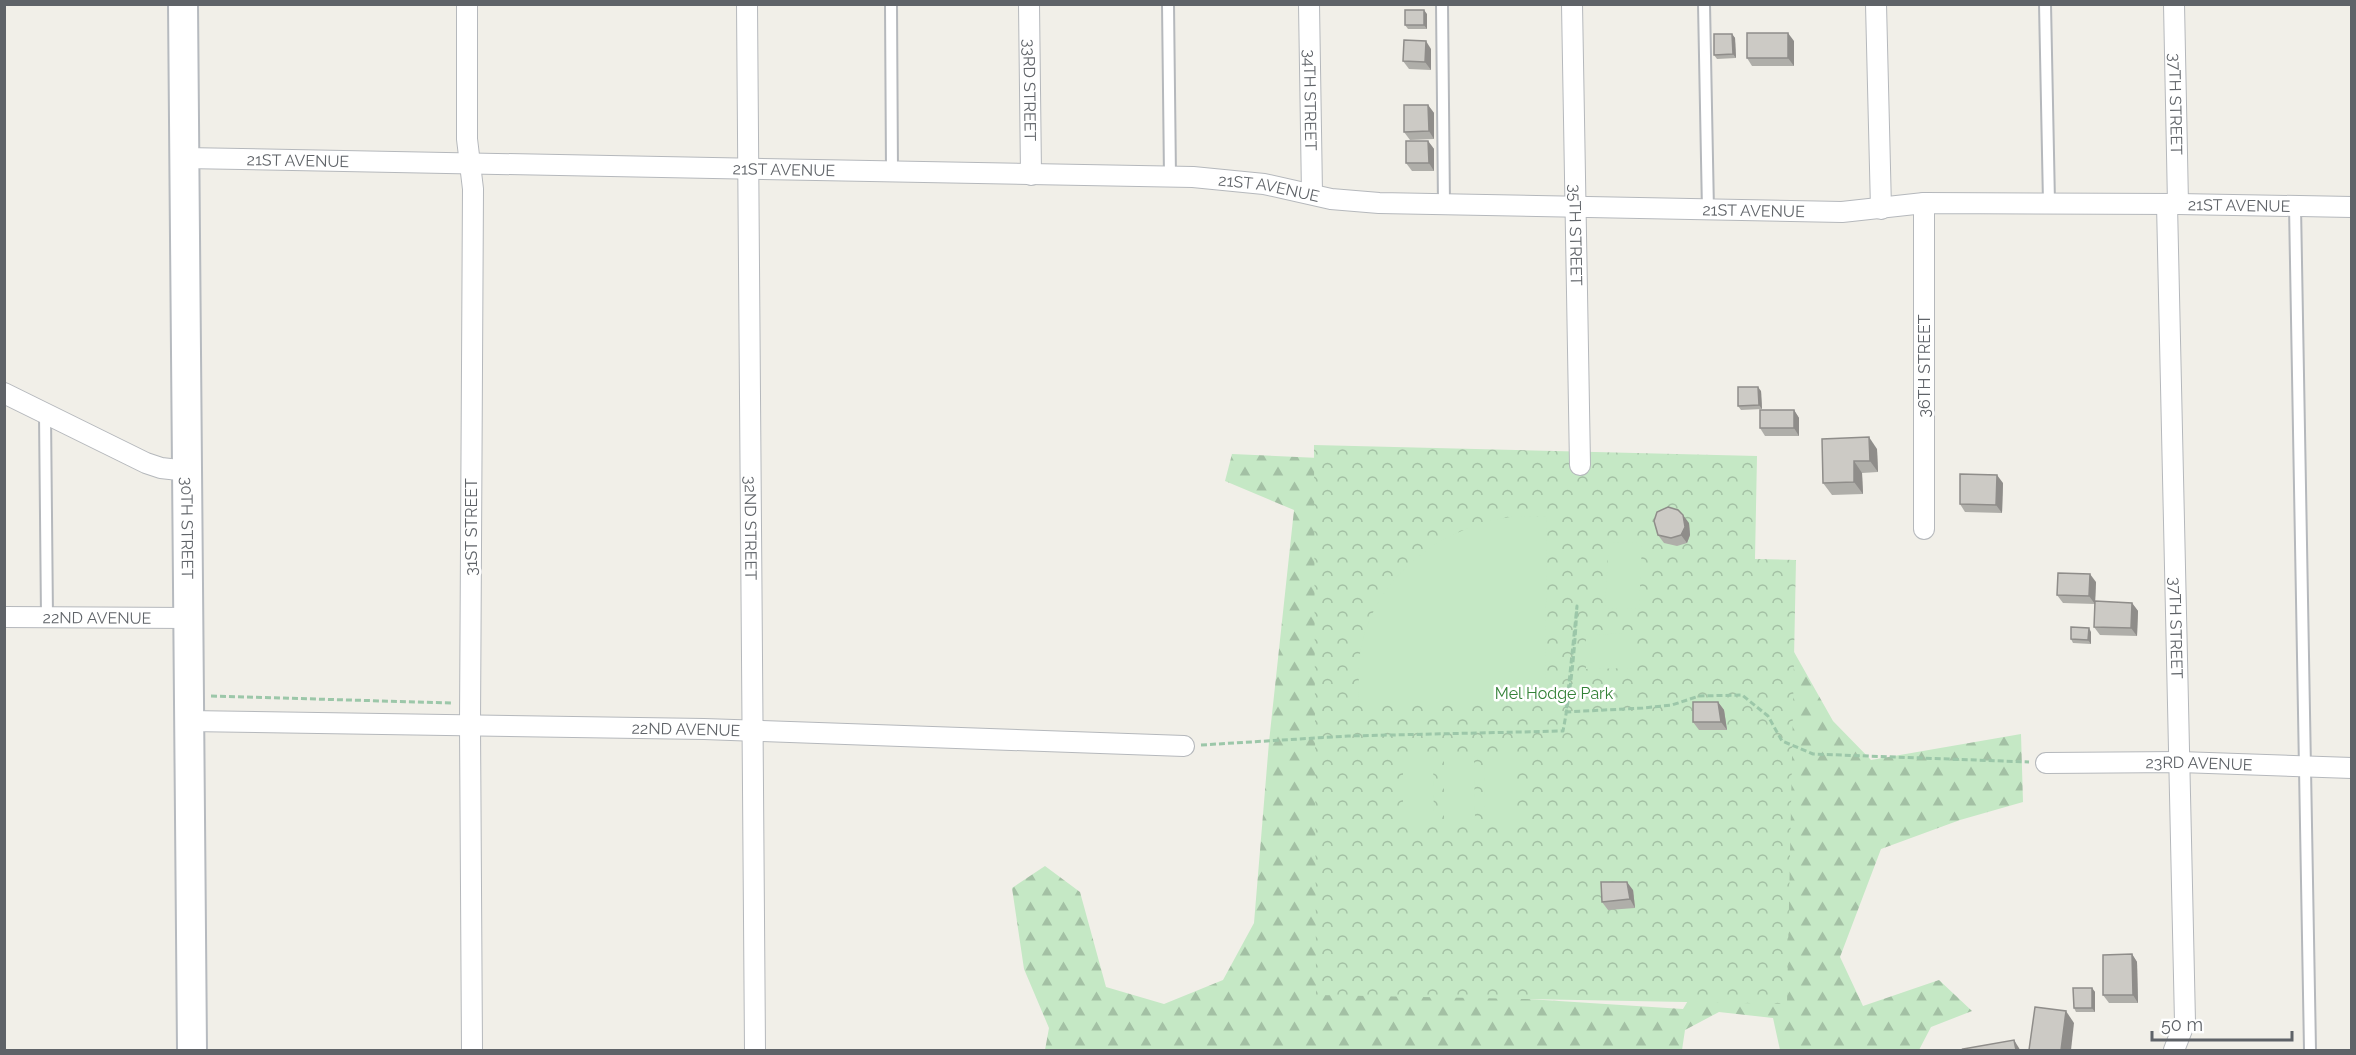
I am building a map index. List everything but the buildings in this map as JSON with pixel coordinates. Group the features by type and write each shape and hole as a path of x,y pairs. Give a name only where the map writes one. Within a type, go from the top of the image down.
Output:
{"street":[{"name":"30TH STREET","path":"183,4 192,1050"},
{"name":"31ST STREET","path":"467,4 467,139 473,189 470,725 472,1050"},
{"name":"32ND STREET","path":"747,4 755,1050"},
{"name":"33RD STREET","path":"1029,4 1031,175"},
{"name":"34TH STREET","path":"1309,4 1312,194"},
{"name":"35TH STREET","path":"1572,4 1580,465"},
{"path":"1876,4 1881,209"},
{"name":"37TH STREET","path":"2174,4 2173,204 2185,1022 2174,1050"},
{"name":"21ST AVENUE","path":"184,158 1193,177 1264,184 1362,202 1708,211 1842,212 1924,203 2352,207"},
{"name":"36TH STREET","path":"1924,203 1924,529"},
{"path":"4,393 146,463 161,468 188,471"},
{"name":"22ND AVENUE","path":"4,617 188,618"},
{"name":"22ND AVENUE","path":"188,708 470,725 752,730 1184,746"},
{"name":"23RD AVENUE","path":"2046,763 2180,762 2352,768"}],"lane":[{"path":"891,4 892,173"},
{"path":"1168,4 1170,177"},
{"path":"1442,4 1444,205"},
{"path":"1704,4 1708,211"},
{"path":"2045,4 2049,203"},
{"path":"2295,206 2310,1050"},
{"path":"45,414 47,617"}],"path":[{"path":"1184,746 1348,736 1563,731 1574,662 1577,606 1566,712"},
{"path":"1566,712 1643,708 1672,705 1699,696 1742,695 1768,716 1782,741 1813,754 2046,763"},
{"path":"188,708 452,703"}],"green space":[{"name":"Mel Hodge Park","path":"1314,445 1757,456 1755,559 1796,560 1787,1004 1316,995"},
{"path":"1232,454 1319,458 1343,987 1683,1009 1724,941 1785,636 1833,721 1871,760 2021,734 2023,802 1960,820 1881,849 1840,957 1863,1006 1939,980 1972,1011 1931,1027 1919,1050 1780,1050 1773,1018 1719,1012 1685,1030 1682,1050 1045,1050 1049,1028 1024,969 1012,888 1045,866 1080,892 1106,987 1164,1004 1223,980 1254,923 1269,742 1294,510 1225,481"},
{"path":"1517,516 1547,517 1545,689 1529,705 1359,705 1360,654 1367,626 1379,601 1396,578 1415,559 1438,543 1463,530 1489,521"},
{"path":"1609,542 1642,543 1639,609 1605,608"},
{"path":"1633,633 1633,668 1586,669 1586,635"},
{"path":"1444,754 1474,754 1475,820 1444,820"},
{"path":"1403,755 1433,755 1434,821 1403,821"},
{"path":"1484,755 1515,755 1515,821 1485,821"}]}
